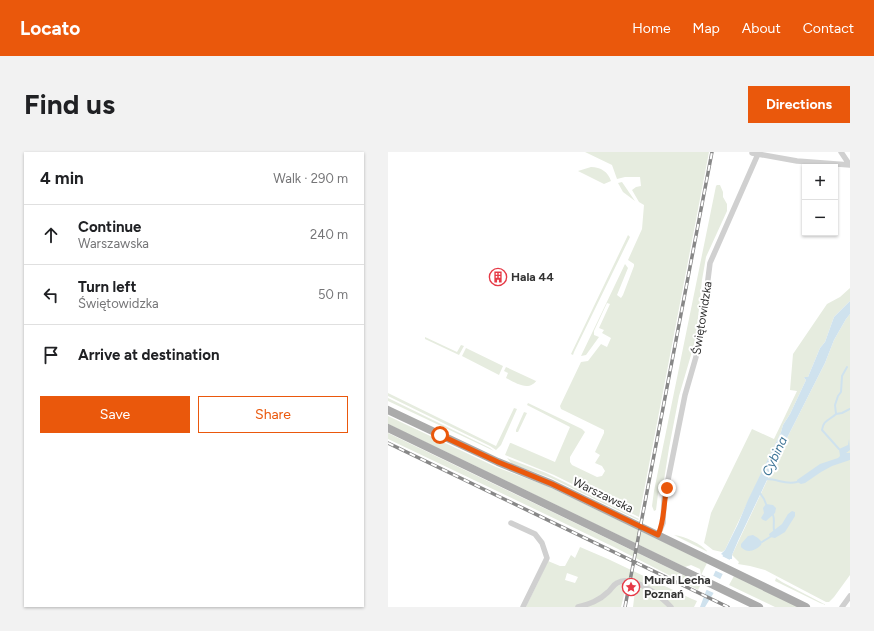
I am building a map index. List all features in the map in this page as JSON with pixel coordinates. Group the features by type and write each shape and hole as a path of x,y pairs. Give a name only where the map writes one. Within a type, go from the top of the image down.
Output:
{"main road":[{"name":"Warszawska","path":"388,410 482,455 552,484 806,607"},
{"path":"388,428 758,607"}],"street":[{"path":"841,152 850,165"},
{"path":"752,153 797,161 850,165"},
{"name":"Świętowidzka","path":"658,535 663,523 664,500 685,395 700,343 710,263 758,154"},
{"path":"510,523 535,534 542,543 547,558 523,607"},
{"path":"578,607 596,602 616,583 625,581 653,591 671,607"},
{"path":"842,607 850,596"}],"shaded area":[{"path":"585,152 709,152 639,517 554,475 505,455 511,443 555,462 570,427 527,405 528,403 582,429 585,432 570,457 570,462 572,465 597,477 602,476 605,471 602,466 595,463 600,455 595,452 604,430 561,409 560,406 581,362 588,361 601,344 607,347 611,338 602,333 604,330 599,328 610,304 607,303 594,331 594,335 599,337 586,355 581,356 625,264 628,268 617,295 621,298 623,295 634,266 634,264 628,260 642,229 644,205 639,202 632,190 641,186 640,177 625,177 617,179 612,165"},
{"path":"591,167 604,171 611,181 604,184 578,171"},
{"path":"622,182 635,201 623,192 618,183"},
{"path":"717,185 720,185 723,192 723,197 727,204 727,211 706,257 696,338 679,396 664,480 658,494 656,510 654,511 652,506 654,491"},
{"path":"628,235 630,237 573,355 571,354"},
{"path":"850,288 850,301 834,317 825,342 820,348 808,377 804,378 806,380 790,414 783,425 725,550 722,552 713,550 704,543 711,513 752,429 774,439 797,391 790,390 793,354 827,304 840,297"},
{"path":"850,314 850,575 834,597 829,602 826,602 765,570 738,564 739,562 732,555 788,436 825,363 834,340"},
{"path":"425,337 457,352 461,345 464,346 459,355 425,339"},
{"path":"466,348 503,366 499,375 462,356"},
{"path":"506,367 536,381 537,380 534,384 526,386 518,384 506,378 508,373 504,371"},
{"path":"388,393 496,446 514,408 517,409 501,445 496,450 388,396"},
{"path":"388,398 490,448 494,451 388,401"},
{"path":"524,412 527,413 518,432 516,432 516,430"},
{"path":"388,416 496,467 547,486 707,563 701,575 700,569 691,565 685,567 388,424"},
{"path":"388,433 698,582 697,585 700,586 698,590 614,547 388,439"},
{"path":"507,458 546,473 639,519 638,520 551,478 512,464"},
{"path":"674,535 692,541 708,552"},
{"path":"580,547 697,601 694,607 633,607 635,591 626,587 621,607 526,607 548,561 560,566 565,566 571,555 575,558","holes":["567,573 578,577 575,583 565,580"]},
{"path":"734,576 798,607 775,607 729,585"},
{"path":"776,578 782,582 826,605 775,581"}],"water":[{"name":"Cybina","path":"850,301 850,314 834,340 825,363 738,541 732,555 732,559 730,559 705,607 700,607 723,555 721,554 725,550 738,524 783,425 790,414 806,380 804,378 808,377 820,348 825,342 834,317"},
{"path":"849,439 850,450 846,453 850,453 850,460 832,466 805,483 801,484 797,482 797,480 820,464 838,458 840,456 839,449 848,445"},
{"path":"766,504 773,505 776,508 775,513 766,521 761,518 764,513 763,508"},
{"path":"792,511 795,512 795,516 785,532 775,538 770,537 769,534 782,524 788,514"},
{"path":"753,535 762,542 761,545 751,551 743,549 741,544 748,536"}],"pier":[{"path":"720,555 732,561 725,575 714,570"},
{"path":"712,575 722,580 716,594 705,589"}],"waterway":[{"path":"839,449 822,430 825,422 836,414 835,405 841,392 842,376 847,367"},
{"path":"836,414 850,409"},
{"name":"Cybina","path":"767,479 789,483 797,482"},
{"path":"760,493 766,504"},
{"path":"773,515 774,530"},
{"path":"762,542 770,537"}],"railway":[{"path":"625,607 712,152"},
{"path":"388,443 728,607"}],"place":[{"name":"Hala 44","path":"498,277"},
{"name":"Mural Lecha Poznań","path":"631,587"}],"route":[{"path":"440,435 498,462 552,484 658,535 663,523 663,505 667,488"}]}
